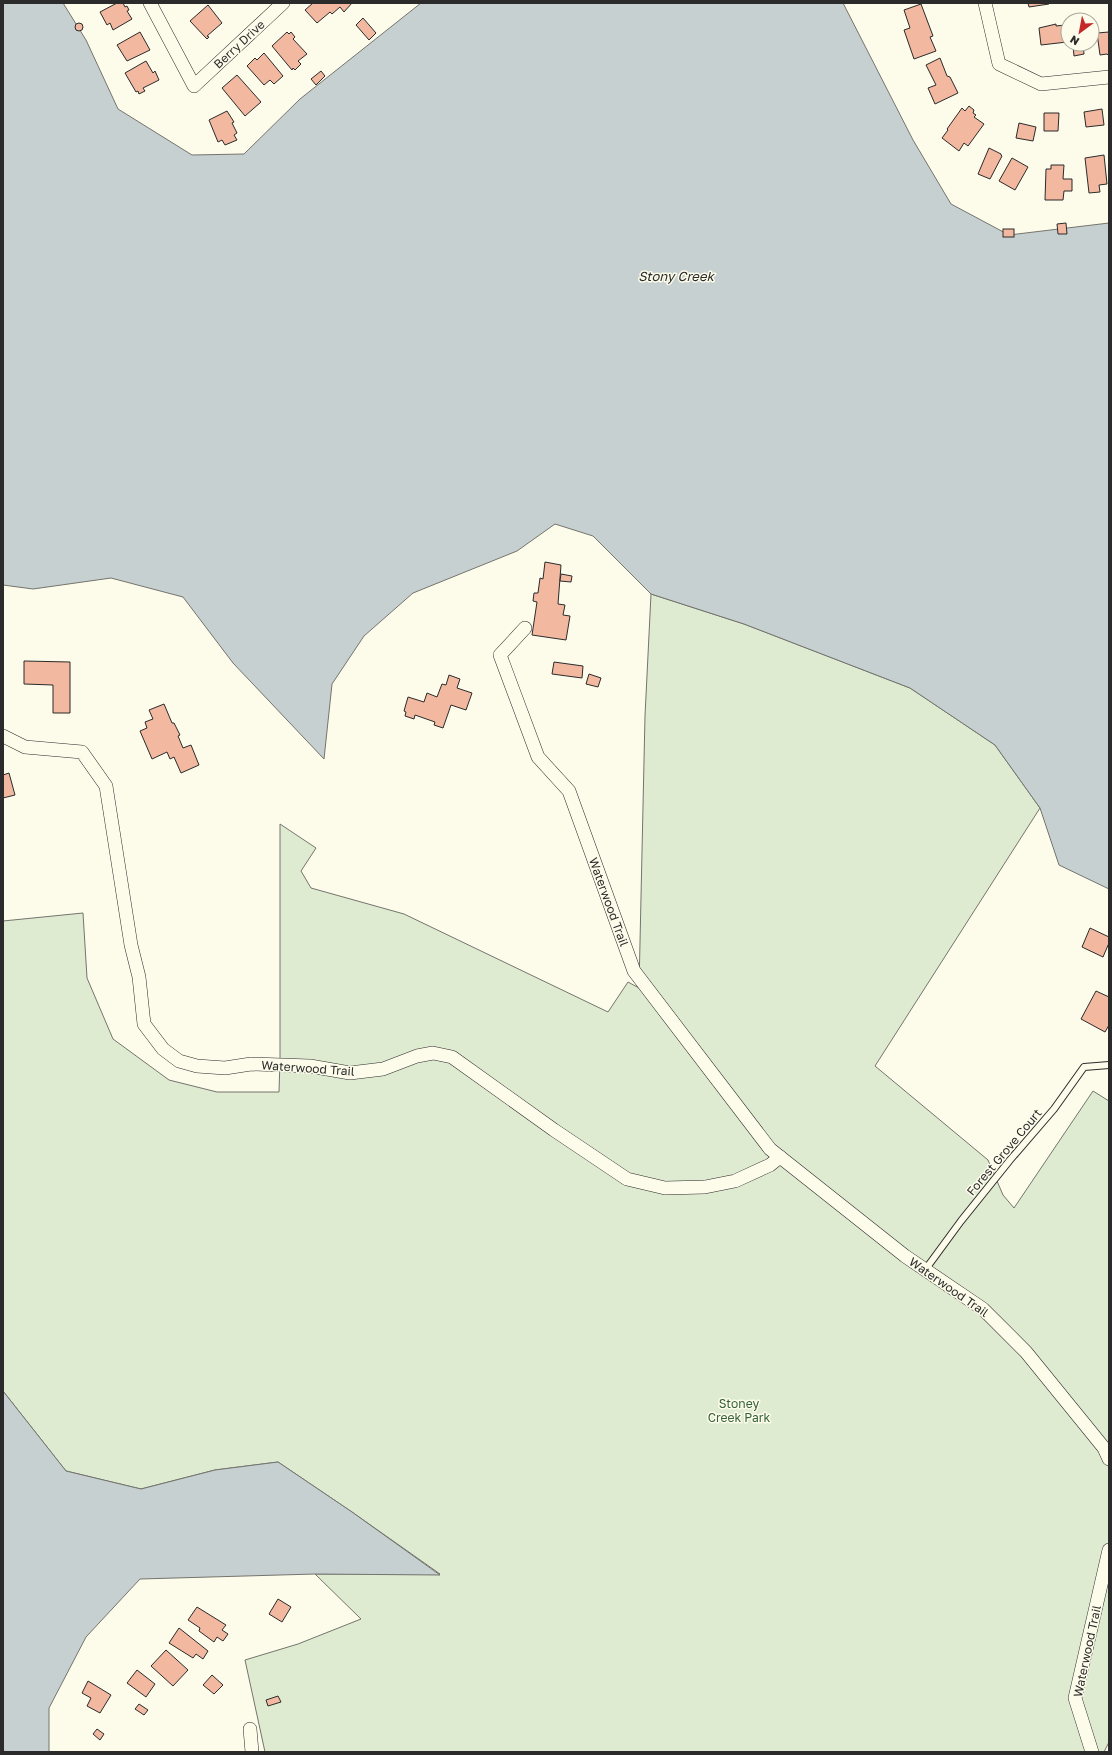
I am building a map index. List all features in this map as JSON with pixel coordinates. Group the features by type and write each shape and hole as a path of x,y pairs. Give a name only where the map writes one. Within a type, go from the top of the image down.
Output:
{"street":[{"name":"Berry Drive","path":"150,3 194,86 284,3"},
{"path":"985,3 999,64 1041,84 1109,77"},
{"name":"Waterwood Trail","path":"525,628 500,655 538,757 569,791 634,971 770,1149 905,1256 983,1308 1026,1352 1104,1448 1109,1459"},
{"name":"Waterwood Trail","path":"3,736 25,747 82,752 106,786 131,945 139,977 144,1024 163,1049 179,1061 197,1066 225,1068 251,1064 310,1066 350,1073 383,1069 417,1056 433,1053 452,1057 554,1130 627,1178 665,1188 705,1188 735,1181 770,1165 780,1157"},
{"name":"Waterwood Trail","path":"1092,1752 1075,1698 1109,1550"},
{"path":"250,1729 252,1752"}],"lane":[{"name":"Forest Grove Court","path":"925,1270 961,1221 1010,1160 1054,1109 1084,1068 1109,1065"}],"green space":[{"name":"Stoney Creek Park","path":"651,594 744,624 910,688 995,745 1040,808 875,1066 988,1160 1003,1195 1014,1208 1093,1091 1109,1101 1109,1742 1104,1752 265,1752 245,1660 298,1644 361,1619 315,1574 440,1574 278,1462 215,1470 141,1489 66,1471 3,1391 3,921 83,913 87,978 113,1039 169,1080 217,1092 279,1092 280,824 316,848 301,871 311,888 404,914 608,1012 628,982 639,988 645,716"}],"water":[{"name":"Stony Creek","path":"3,3 63,3 86,40 118,109 192,155 244,154 300,99 421,3 843,3 913,140 951,204 1009,235 1109,223 1109,889 1059,865 1040,808 995,745 910,688 744,624 651,594 593,536 555,524 517,551 413,593 364,636 332,684 324,759 233,663 183,597 111,578 33,589 3,585"},
{"path":"3,1391 66,1471 141,1489 215,1470 278,1462 352,1512 440,1575 315,1574 140,1579 86,1637 49,1708 49,1752 4,1752"}],"building":[{"path":"117,3 123,3 125,7 127,6 129,10 127,11 132,19 113,30 110,23 107,25 100,12"},
{"path":"313,3 352,3 344,12 340,7 332,14 330,12 317,23 305,10"},
{"path":"1028,3 1049,3 1049,4 1029,7"},
{"path":"921,4 933,36 930,37 936,51 914,59 904,30 910,28 904,10"},
{"path":"208,5 222,23 207,36 209,37 207,39 190,21"},
{"path":"363,18 376,33 369,40 356,25"},
{"path":"77,23 81,23 83,27 81,31 77,31 75,29 75,25"},
{"path":"1056,24 1056,26 1060,26 1060,43 1041,45 1039,28"},
{"path":"140,32 150,50 127,61 117,45"},
{"path":"287,32 289,34 291,32 295,37 293,39 307,54 298,61 301,64 295,70 293,68 292,70 272,46"},
{"path":"1109,32 1109,56 1107,54 1100,55 1100,33"},
{"path":"1074,52 1084,52 1084,54 1074,56"},
{"path":"264,53 283,76 274,84 270,80 264,85 247,66 255,58 257,60"},
{"path":"940,58 947,76 950,77 958,93 935,104 928,88 936,85 926,65"},
{"path":"146,61 153,73 155,71 159,80 143,88 145,91 139,94 138,91 136,92 125,73"},
{"path":"321,71 325,76 316,85 311,79"},
{"path":"237,75 261,102 245,116 222,88"},
{"path":"969,106 974,110 973,113 976,115 974,117 984,124 968,146 964,143 959,151 942,138 962,108 965,111"},
{"path":"1102,109 1104,125 1086,127 1084,112"},
{"path":"227,111 234,122 232,123 237,133 234,135 237,140 225,145 222,140 218,142 209,120"},
{"path":"1044,113 1059,113 1058,131 1044,131"},
{"path":"1019,123 1036,127 1033,141 1016,138"},
{"path":"989,148 1002,156 990,179 978,174"},
{"path":"1104,155 1107,184 1099,185 1100,192 1089,193 1085,158"},
{"path":"1012,158 1028,167 1015,190 999,181"},
{"path":"1051,165 1064,165 1063,179 1072,179 1072,191 1064,191 1063,200 1045,200 1046,169 1051,169"},
{"path":"1066,223 1067,234 1058,234 1057,224"},
{"path":"1003,229 1014,229 1014,237 1003,237"},
{"path":"545,562 561,565 558,604 565,605 563,615 570,616 566,640 532,635 537,602 533,601 534,593 538,593 540,578 543,579"},
{"path":"561,574 572,576 571,582 560,581"},
{"path":"24,661 70,662 70,713 53,713 53,685 24,684"},
{"path":"554,662 583,666 582,678 552,674"},
{"path":"589,674 601,678 598,687 586,684"},
{"path":"449,675 460,679 457,688 472,693 466,710 451,705 443,728 434,725 435,722 415,715 414,719 405,716 406,712 404,711 408,697 424,702 427,693 437,697 442,684 446,685"},
{"path":"164,704 172,723 174,723 180,735 178,736 183,748 191,745 199,765 181,773 174,757 170,759 167,752 152,759 140,731 147,728 145,722 153,719 149,710"},
{"path":"9,773 15,795 3,798 3,775"},
{"path":"1090,928 1109,937 1109,943 1103,957 1082,947"},
{"path":"1096,991 1109,997 1109,1025 1105,1032 1081,1019"},
{"path":"278,1599 291,1607 282,1622 269,1614"},
{"path":"197,1607 226,1625 222,1630 228,1634 223,1641 217,1637 214,1642 199,1631 200,1628 188,1620"},
{"path":"179,1628 208,1651 203,1659 196,1654 193,1658 169,1643"},
{"path":"166,1650 188,1670 173,1686 151,1666"},
{"path":"137,1670 155,1684 146,1697 127,1683"},
{"path":"212,1675 223,1685 214,1694 203,1685"},
{"path":"88,1681 111,1695 100,1713 87,1706 91,1698 82,1693"},
{"path":"278,1696 281,1702 268,1706 266,1700"},
{"path":"139,1704 148,1710 144,1715 135,1709"},
{"path":"97,1729 104,1734 100,1740 93,1734"}]}
